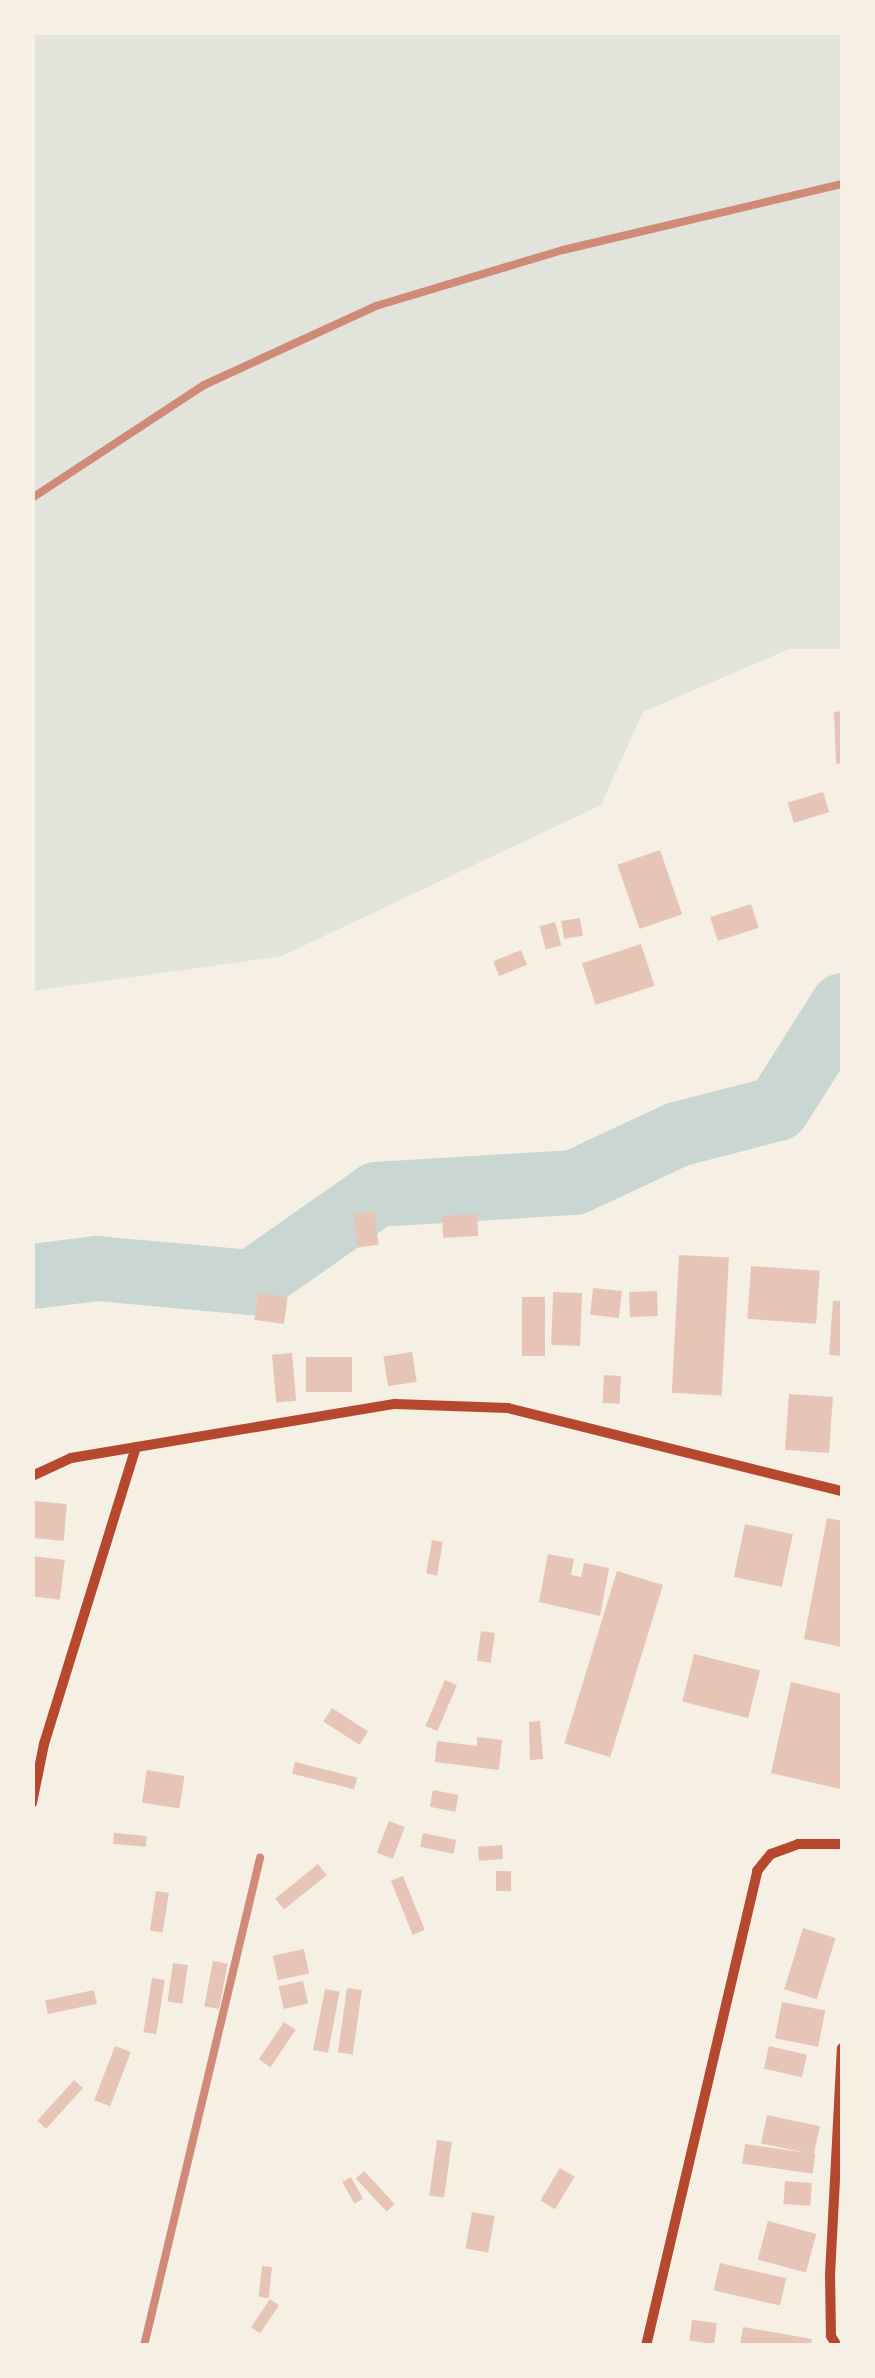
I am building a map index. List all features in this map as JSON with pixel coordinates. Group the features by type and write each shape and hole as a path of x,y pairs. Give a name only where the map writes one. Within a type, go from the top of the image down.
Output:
{"street":[{"path":"32,1476 71,1458 395,1404 508,1408 842,1491"},
{"path":"32,1803 44,1744 136,1447"},
{"path":"646,2346 756,1871 771,1854 798,1844 842,1844"},
{"path":"836,2346 831,2336 830,2275 842,2048"}],"shaded area":[{"path":"32,33 842,33 842,649 789,649 643,712 601,805 282,956 33,991"}],"building":[{"path":"842,711 842,763 836,764 834,712"},
{"path":"823,792 829,812 794,823 788,803"},
{"path":"660,850 682,914 640,929 617,865"},
{"path":"751,904 759,928 718,941 710,917"},
{"path":"580,918 583,936 564,939 561,921"},
{"path":"555,922 561,945 546,949 540,926"},
{"path":"641,944 655,986 596,1005 582,963"},
{"path":"521,950 527,965 499,976 493,961"},
{"path":"374,1211 379,1245 358,1248 353,1214"},
{"path":"477,1214 478,1236 443,1238 442,1216"},
{"path":"679,1255 729,1258 722,1395 672,1393"},
{"path":"751,1266 820,1271 816,1324 747,1319"},
{"path":"593,1288 622,1291 619,1318 590,1315"},
{"path":"657,1291 658,1316 630,1317 629,1292"},
{"path":"553,1292 582,1293 580,1346 551,1345"},
{"path":"258,1293 288,1297 284,1324 254,1320"},
{"path":"522,1297 545,1297 545,1356 522,1356"},
{"path":"833,1301 842,1301 842,1356 829,1355"},
{"path":"412,1352 417,1382 388,1386 383,1357"},
{"path":"292,1353 296,1401 276,1403 272,1355"},
{"path":"306,1357 352,1357 352,1392 306,1392"},
{"path":"604,1375 621,1376 620,1404 603,1403"},
{"path":"789,1394 833,1397 829,1453 785,1450"},
{"path":"34,1501 67,1504 64,1541 32,1538"},
{"path":"827,1518 842,1521 842,1647 804,1639"},
{"path":"745,1524 793,1534 782,1587 734,1577"},
{"path":"432,1540 443,1542 437,1575 426,1573"},
{"path":"548,1554 574,1559 571,1575 581,1577 584,1563 609,1568 600,1616 539,1602"},
{"path":"32,1556 65,1560 60,1600 32,1596"},
{"path":"617,1571 663,1585 610,1757 564,1743"},
{"path":"481,1631 495,1633 491,1663 477,1661"},
{"path":"694,1654 760,1670 748,1718 682,1702"},
{"path":"445,1680 457,1685 437,1731 425,1726"},
{"path":"791,1682 842,1694 840,1789 771,1773"},
{"path":"332,1708 368,1731 359,1745 323,1721"},
{"path":"540,1721 543,1759 530,1760 529,1722"},
{"path":"477,1737 502,1740 499,1770 435,1762 437,1741 477,1746"},
{"path":"295,1762 357,1777 354,1789 292,1774"},
{"path":"147,1770 185,1776 179,1809 142,1803"},
{"path":"433,1790 459,1795 455,1812 430,1807"},
{"path":"389,1821 405,1827 393,1859 377,1853"},
{"path":"114,1833 147,1836 146,1847 113,1844"},
{"path":"423,1833 456,1840 453,1854 420,1847"},
{"path":"502,1845 503,1859 479,1861 478,1847"},
{"path":"318,1864 327,1875 284,1909 275,1899"},
{"path":"496,1871 511,1871 511,1891 496,1891"},
{"path":"403,1876 425,1930 413,1935 391,1881"},
{"path":"156,1891 169,1893 163,1933 150,1931"},
{"path":"803,1928 836,1938 817,1999 784,1989"},
{"path":"304,1949 309,1973 278,1980 273,1956"},
{"path":"213,1961 228,1964 219,2009 204,2006"},
{"path":"173,1963 188,1965 182,2004 168,2002"},
{"path":"152,1978 165,1980 156,2034 143,2032"},
{"path":"303,1981 308,2003 284,2009 279,1987"},
{"path":"347,1988 362,1990 353,2054 338,2052"},
{"path":"325,1989 340,1992 328,2053 313,2050"},
{"path":"94,1990 97,2004 48,2014 45,2000"},
{"path":"782,2002 825,2010 818,2047 775,2038"},
{"path":"284,2022 296,2030 270,2067 259,2059"},
{"path":"115,2046 131,2052 110,2106 94,2100"},
{"path":"769,2046 807,2055 802,2077 764,2068"},
{"path":"74,2080 83,2088 46,2129 37,2121"},
{"path":"767,2115 820,2126 814,2155 761,2143"},
{"path":"437,2140 452,2142 444,2198 429,2195"},
{"path":"745,2144 815,2154 813,2174 742,2164"},
{"path":"560,2168 575,2177 555,2209 540,2201"},
{"path":"364,2171 395,2204 387,2211 356,2179"},
{"path":"351,2177 363,2199 354,2204 342,2182"},
{"path":"785,2181 812,2183 810,2206 783,2204"},
{"path":"472,2212 495,2216 488,2252 466,2248"},
{"path":"768,2221 816,2234 806,2273 758,2260"},
{"path":"720,2263 786,2278 780,2306 714,2290"},
{"path":"262,2266 272,2267 269,2298 259,2297"},
{"path":"270,2299 279,2305 260,2333 251,2327"},
{"path":"692,2320 717,2323 714,2344 689,2341"},
{"path":"743,2327 812,2339 811,2346 740,2346"}],"waterway":[{"path":"32,1276 97,1268 251,1282 376,1194 574,1182 677,1134 777,1108 842,1005"}],"railway":[{"path":"32,498 204,385 376,306 563,250 842,184"},
{"path":"144,2346 260,1858"}]}
